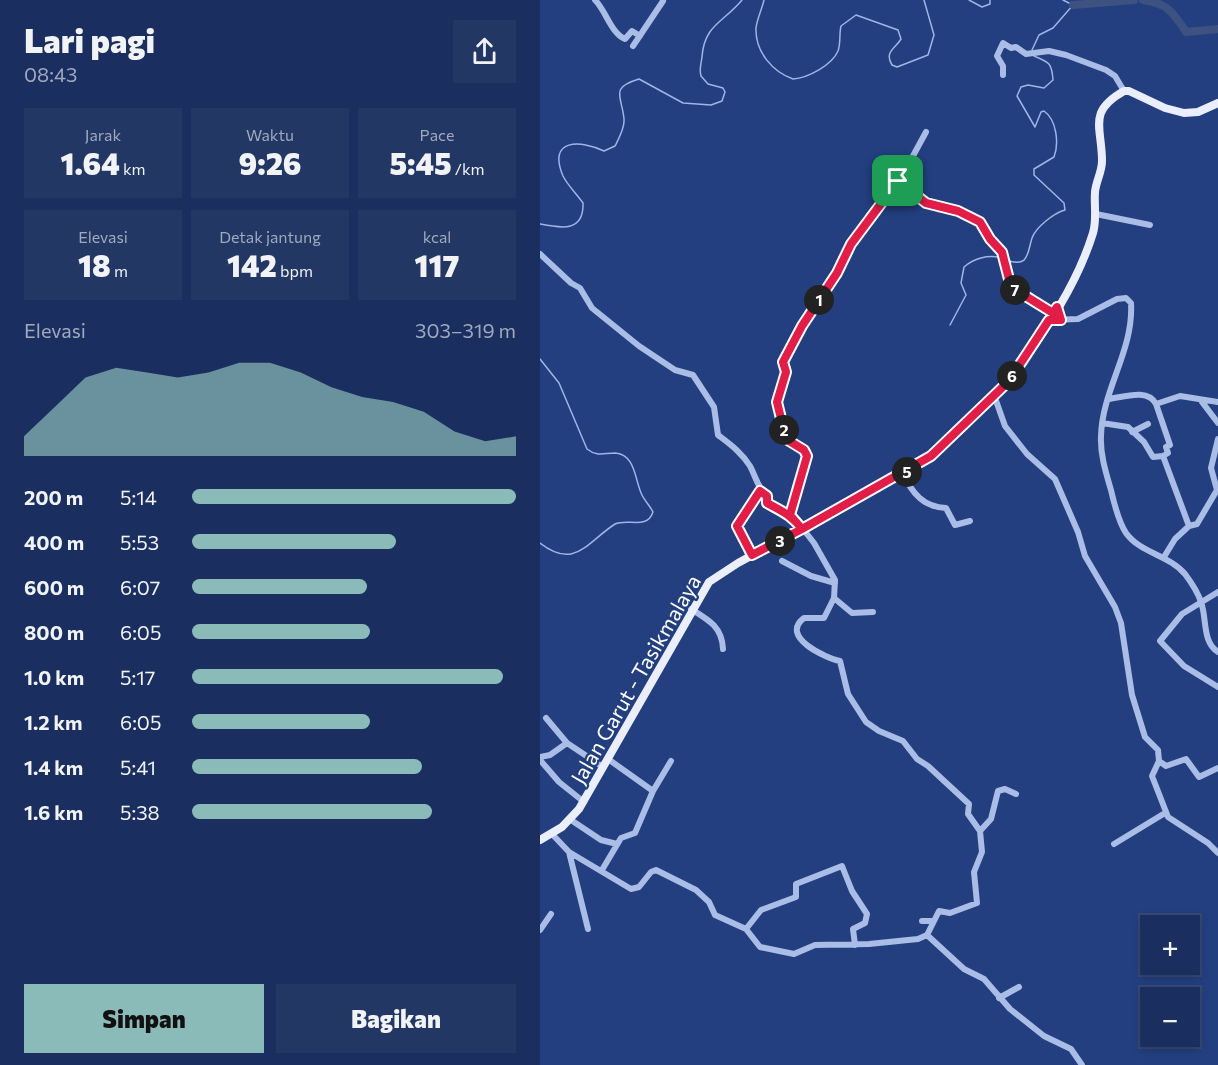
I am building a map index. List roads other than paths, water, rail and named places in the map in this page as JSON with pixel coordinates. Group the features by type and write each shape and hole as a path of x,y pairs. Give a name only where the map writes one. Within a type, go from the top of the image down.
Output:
{"main road":[{"path":"1124,91 1138,94 1165,108 1184,113 1198,112 1218,103"},
{"name":"Jalan Garut - Tasikmalaya","path":"540,840 571,820 584,801 691,609 709,582 752,555 903,473 939,450 1009,381 1055,310 1087,251 1093,233 1096,214 1095,192 1102,165 1098,130 1099,117 1109,100 1124,91"}],"street":[{"path":"595,0 604,9 617,35 625,39 631,31 640,36"},
{"path":"633,46 663,1"},
{"path":"1003,75 1003,66 997,56 1002,43 1011,48 1016,47 1032,53 1057,52 1106,70 1115,76 1124,91"},
{"path":"790,515 808,458 804,450 786,439 777,402 786,372 783,362 802,326 837,273 851,244 898,181 926,132"},
{"path":"898,181 928,204 958,211 977,219 990,239 1001,248 1006,260 1008,281 1013,289 1055,310 1061,320"},
{"path":"1096,214 1150,225"},
{"path":"540,254 571,283 581,288 592,308 639,346 675,370 693,375 714,407 717,434 740,451 760,491 767,496 769,504 790,515 816,547 835,583 834,598 824,619 804,618 799,622 801,640 823,657 840,661 848,694 866,722 879,731 903,741 917,759 928,766 969,804 968,814 980,831 982,852 974,873 977,903 950,913 939,911 927,935 918,939 855,945 815,945 790,954 760,947 746,929 715,915 709,902 693,888 656,870 634,889 569,852 552,834"},
{"path":"1049,320 1078,319 1117,299 1126,298 1131,303 1131,321 1102,423 1101,444 1107,475 1126,533 1139,545 1164,557 1185,574 1201,603 1209,643 1218,652"},
{"path":"1102,423 1125,426 1144,442 1153,457 1168,453 1166,447 1170,444 1153,398 1147,394 1108,399"},
{"path":"994,395 1005,426 1027,454 1055,479 1078,532 1085,556 1115,607 1121,623 1135,706 1144,737 1156,746 1159,761 1152,776 1165,813 1218,853"},
{"path":"1156,405 1180,396 1218,402"},
{"path":"1201,401 1218,423"},
{"path":"1132,432 1148,424"},
{"path":"1164,557 1175,539 1189,526 1197,524 1217,490 1211,468 1218,439"},
{"path":"1163,456 1189,526"},
{"path":"903,473 912,492 931,507 946,508 955,525 970,521"},
{"path":"752,555 737,526 760,491"},
{"path":"782,561 811,576 835,583"},
{"path":"1218,592 1182,614 1160,641 1184,666 1218,687"},
{"path":"834,598 852,613 873,612"},
{"path":"691,609 717,626 722,637 723,649"},
{"path":"546,718 567,743 603,767"},
{"path":"567,743 540,759 559,782 584,801"},
{"path":"608,759 653,791"},
{"path":"1159,761 1166,765 1186,759 1198,777 1218,768"},
{"path":"602,870 623,836 635,833 653,791 671,761"},
{"path":"980,831 991,819 998,791 1005,789 1016,794"},
{"path":"1114,844 1165,813"},
{"path":"571,820 600,840 616,844"},
{"path":"569,852 588,929"},
{"path":"746,929 761,910 796,897 796,884 842,866 852,891 867,914 865,923 853,929 855,945"},
{"path":"540,930 551,914"},
{"path":"922,921 933,921"},
{"path":"927,935 964,969 984,979 999,998 1044,1036 1071,1049 1082,1065"},
{"path":"999,998 1018,987"}],"waterway":[{"path":"540,224 563,227 580,220 583,203 563,176 559,155 563,148 569,145 586,145 604,151 615,146 624,126 620,94 624,86 639,79 683,103 711,105 722,101 725,92 723,88 708,84 701,76 704,46 711,31 742,0"},
{"path":"764,0 757,21 756,37 762,53 772,66 793,79 812,73 831,61 839,48 841,26 856,15 898,30 901,39 891,51 889,57 892,65 897,67 928,55 934,35 924,0"},
{"path":"969,0 982,7 990,4 990,0"},
{"path":"1032,50 1039,35 1053,28 1073,5 1063,0"},
{"path":"1073,5 1134,0"},
{"path":"1143,0 1164,6 1186,32 1218,29"},
{"path":"1006,260 1023,261 1037,229 1051,217 1065,210 1064,203 1034,175 1034,169 1054,157 1056,139 1052,120 1044,111 1041,112 1035,127 1017,96 1021,87 1028,85 1044,88 1053,80 1049,64 1034,56"},
{"path":"950,325 966,295 961,283 964,267 981,258 1001,258"},
{"path":"540,359 559,383 587,449 597,454 615,453 627,458 634,470 642,495 653,512 646,521 615,524 580,551 571,554 552,551 540,543"}]}
